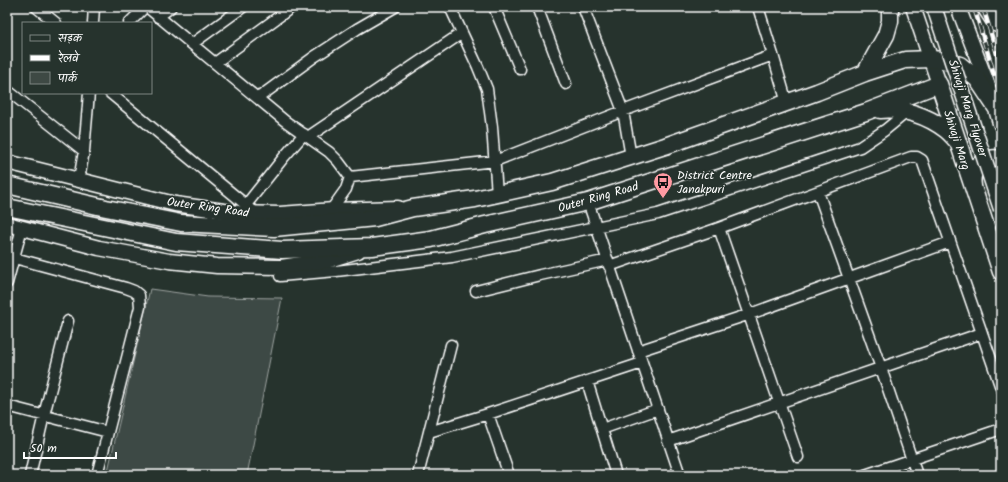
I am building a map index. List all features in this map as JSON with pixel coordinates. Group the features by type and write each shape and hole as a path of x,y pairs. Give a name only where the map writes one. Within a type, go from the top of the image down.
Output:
{"main road":[{"path":"865,73 886,35 890,21 890,7"},
{"name":"Outer Ring Road","path":"7,185 106,208 181,223 274,228 375,218 413,208 475,199 552,182 631,157 905,60 943,60 960,65 977,79 1000,111"},
{"path":"866,112 939,84"},
{"name":"Shivaji Marg","path":"939,84 1001,272"},
{"path":"866,112 900,110 916,114 932,121 946,130 958,142"},
{"name":"Outer Ring Road","path":"7,207 176,242 282,250 372,247 431,239 485,225 588,202 866,112"},
{"path":"973,188 973,175 979,164 991,158 1001,159"}],"street":[{"path":"36,7 55,22"},
{"path":"94,7 94,22"},
{"path":"130,22 146,7 285,121 329,152 350,177"},
{"path":"158,17 171,7"},
{"path":"192,44 243,7"},
{"path":"215,63 292,7"},
{"path":"258,98 314,57 395,7"},
{"path":"450,7 487,88 492,127 497,194"},
{"path":"494,7 520,69"},
{"path":"537,7 566,84"},
{"path":"583,7 623,111 631,157"},
{"path":"758,7 788,102"},
{"name":"Shivaji Marg","path":"913,7 939,84"},
{"name":"Shivaji Marg Flyover","path":"934,7 1001,210"},
{"path":"958,7 1000,111"},
{"path":"984,7 998,25"},
{"path":"989,7 998,25"},
{"path":"246,205 284,157 306,136 462,33"},
{"path":"350,177 495,161 773,55"},
{"path":"7,90 84,151"},
{"path":"79,180 84,151 89,94"},
{"path":"111,94 257,214"},
{"path":"280,276 336,272 452,257 658,214 860,147 885,130 907,112"},
{"path":"476,291 540,275 608,263 719,228 911,157 917,157 922,160 1001,388"},
{"name":"Outer Ring Road","path":"7,162 176,204 238,213 280,214 330,210 413,208"},
{"path":"330,210 346,189 350,177"},
{"path":"818,192 881,368 917,475"},
{"path":"588,202 680,475"},
{"name":"Outer Ring Road","path":"7,224 99,248 169,261 217,266 281,267 329,260 372,247"},
{"path":"7,282 10,257 22,228"},
{"path":"719,228 750,314 798,457"},
{"path":"638,351 750,314 950,242"},
{"path":"10,257 126,288 139,295 140,307 97,475"},
{"path":"30,475 68,320"},
{"path":"668,441 982,334"},
{"path":"418,475 451,345"},
{"path":"429,432 642,363"},
{"path":"587,381 616,475"},
{"path":"7,406 108,432"},
{"path":"602,429 658,409"},
{"path":"488,414 509,475"},
{"path":"866,475 1001,429"}],"green space":[{"path":"150,289 208,297 282,298 247,475 107,475"}],"railway":[{"path":"974,7 1001,97"},
{"path":"983,7 1001,67"}],"place":[{"name":"District Centre Janakpuri","path":"663,199"}]}
